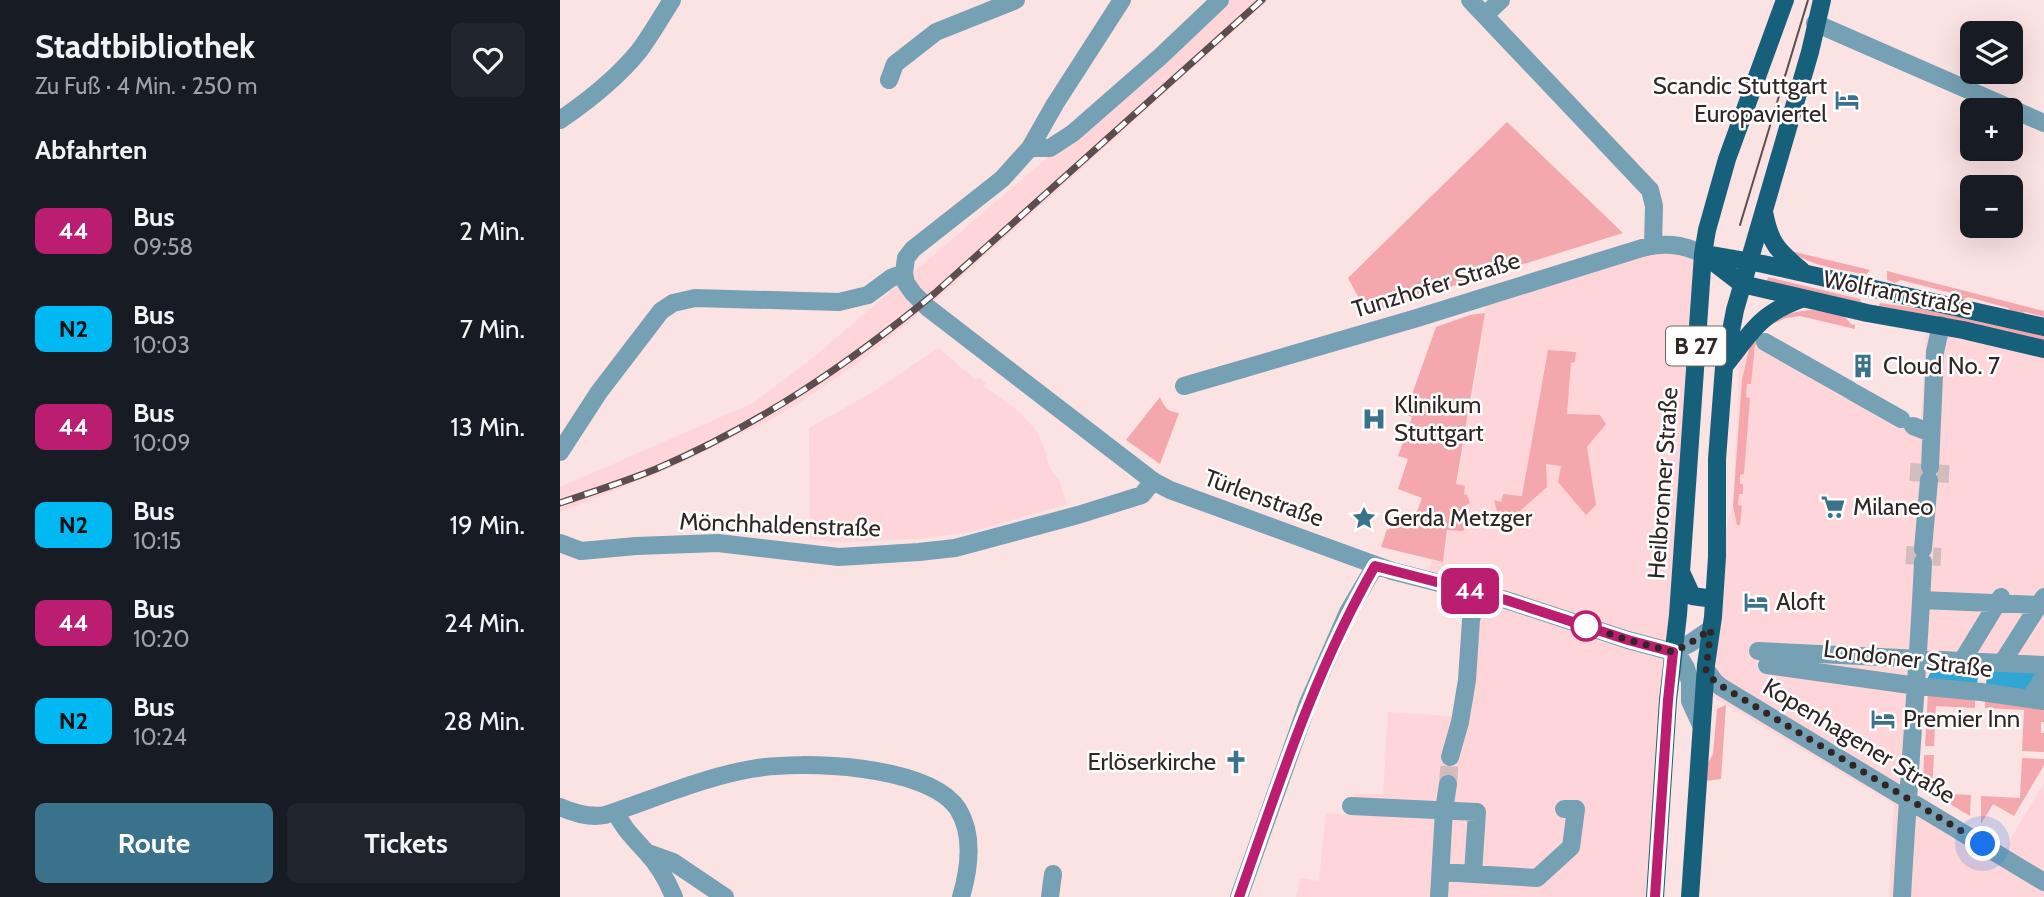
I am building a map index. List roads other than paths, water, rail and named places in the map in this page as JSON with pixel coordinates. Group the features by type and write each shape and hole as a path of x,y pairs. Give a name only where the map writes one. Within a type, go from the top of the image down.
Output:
{"main road":[{"name":"Heilbronner Straße","path":"1655,897 1703,254 1727,159 1785,0"},
{"name":"B 27","path":"1690,897 1703,701 1714,599 1718,519 1717,459 1724,367 1735,310 1810,52 1822,0"},
{"path":"1763,212 1766,228 1775,246 1805,273"},
{"name":"Wolframstraße","path":"1703,254 1805,273 2044,327"},
{"path":"1703,254 1742,284"},
{"path":"1700,295 1726,273 1749,262"},
{"name":"Wolframstraße","path":"1742,284 1801,299 1941,325 2044,349"},
{"path":"1867,313 1872,288"},
{"path":"1724,367 1759,322 1771,312 1801,299"},
{"path":"1681,571 1692,596 1714,599"}],"street":[{"path":"560,120 591,98 637,53 672,0"},
{"path":"889,80 895,64 936,32 1016,0"},
{"path":"560,452 599,392 646,328 661,311 673,303 695,298 839,302 868,295 891,278 904,273 906,258 913,249 1002,179 1030,148 1122,0"},
{"path":"1030,148 1050,148 1073,133 1220,0"},
{"path":"1470,0 1650,190 1654,206 1653,245"},
{"path":"1485,15 1501,0"},
{"path":"1815,23 2044,123"},
{"name":"Tunzhofer Straße","path":"1184,386 1653,245 1689,247 1703,254"},
{"name":"Türlenstraße","path":"904,273 906,283 927,307 1153,481 1170,490 1375,566 1562,617 1673,652"},
{"path":"1902,897 1919,660 1935,352 1941,325"},
{"path":"1765,342 1907,422 1931,424"},
{"name":"Mönchhaldenstraße","path":"560,543 581,551 718,543 839,556 919,552 967,545 1066,519 1142,495 1153,481"},
{"path":"1239,897 1308,703 1348,612 1375,566"},
{"path":"1450,757 1460,722 1467,680 1471,620 1478,593"},
{"name":"Londoner Straße","path":"1962,661 2000,599"},
{"path":"1921,600 2041,601 2002,663"},
{"path":"1702,725 1690,701 1690,682 1686,668 1679,656 1673,652 1711,629"},
{"name":"Londoner Straße","path":"2036,700 1917,687 1763,658 1786,648 1919,660 2044,665"},
{"path":"1981,692 1983,662"},
{"name":"Kopenhagener Straße","path":"1706,670 1721,687 1908,790 2044,882"},
{"path":"2036,700 2044,677"},
{"path":"1703,701 1721,687"},
{"path":"560,807 573,813 595,817 717,776 754,768 810,764 903,776 932,787 957,809 968,836 968,870 961,897"},
{"path":"1439,897 1448,783"},
{"path":"1441,872 1537,878 1571,847 1570,809 1594,805"},
{"path":"1352,806 1484,813 1473,874"},
{"path":"616,812 622,825 648,853 666,878 674,897"},
{"path":"648,853 673,862 725,897"},
{"path":"1050,897 1054,874"}],"water":[{"path":"1934,666 1979,666 1977,685 1927,679"},
{"path":"1987,667 2044,669 2030,692 1986,686"}],"tunnel":[{"path":"1910,472 1949,474"},
{"path":"1906,555 1941,557"},
{"path":"1448,784 1450,757"}],"tram line":[{"path":"1740,225 1808,0"}],"railway":[{"path":"560,503 644,474 694,452 767,413 870,344 935,293 1262,0"}],"place":[{"name":"Scandic Stuttgart Europaviertel","path":"1847,100"},
{"name":"Cloud No. 7","path":"1863,366"},
{"name":"Klinikum Stuttgart","path":"1374,419"},
{"name":"Milaneo","path":"1833,507"},
{"name":"Gerda Metzger","path":"1364,518"},
{"name":"Aloft","path":"1756,602"},
{"name":"Premier Inn","path":"1883,719"},
{"name":"Erlöserkirche","path":"1236,762"}]}
